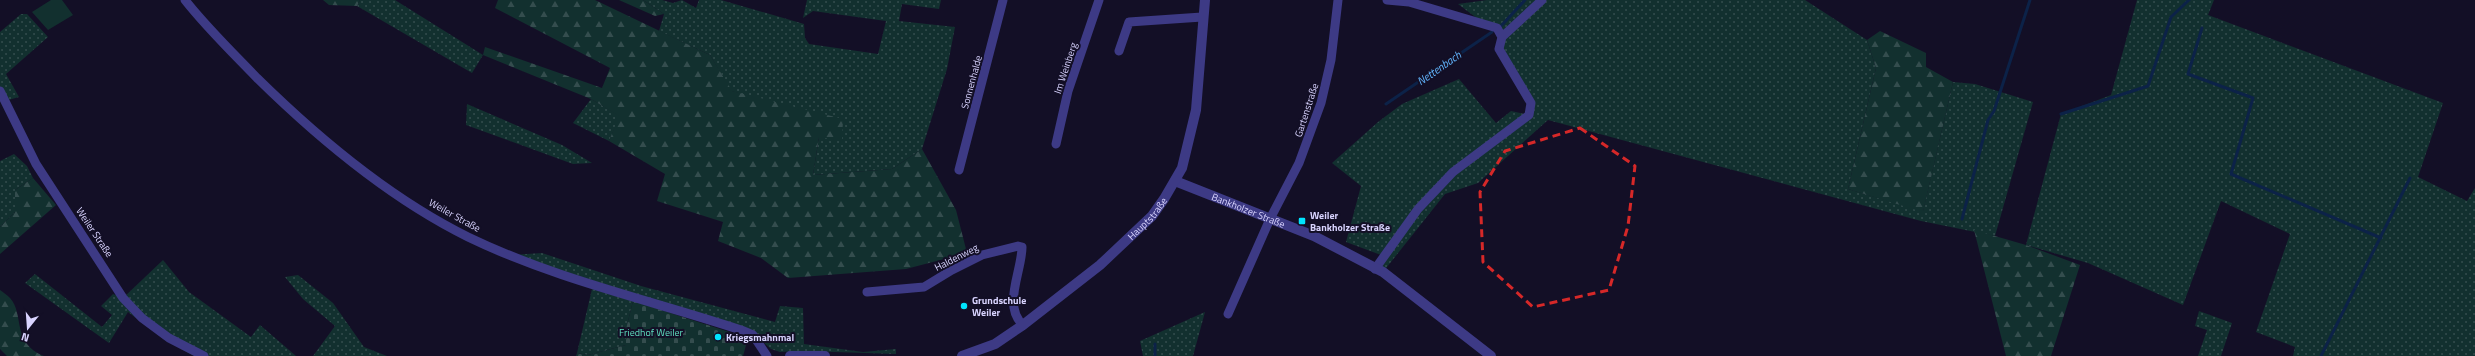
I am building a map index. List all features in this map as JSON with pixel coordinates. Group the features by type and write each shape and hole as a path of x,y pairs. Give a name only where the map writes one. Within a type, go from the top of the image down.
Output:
{"street":[{"name":"Weiler Straße","path":"185,0 232,52 299,119 348,160 436,219 469,237 556,272 741,330 753,335 767,356"},
{"name":"Sonnenhalde","path":"958,170 1003,0"},
{"name":"Im Weinberg","path":"1056,144 1068,91 1099,0"},
{"name":"Hauptstraße","path":"962,356 995,344 1023,325 1100,265 1152,216 1175,181 1184,162 1196,110 1202,17 1205,0"},
{"name":"Gartenstraße","path":"1228,314 1270,219 1299,163 1321,103 1331,60 1338,0"},
{"path":"1387,0 1409,2 1497,28 1502,37"},
{"path":"1375,269 1418,209 1453,172 1529,115 1531,103 1499,49 1502,37 1542,0"},
{"path":"1119,51 1129,22 1202,17"},
{"name":"Weiler Straße","path":"0,91 36,164 123,298 142,318 169,338 204,356"},
{"name":"Bankholzer Straße","path":"1175,181 1270,219 1344,251 1383,272 1491,356"},
{"name":"Haldenweg","path":"867,292 924,287 952,270 982,255 1018,246 1022,248 1022,256 1015,288 1015,311 1019,321 1023,325"},
{"path":"790,356 825,356"}],"highlighted area":[{"path":"1580,128 1635,166 1628,226 1609,290 1533,307 1483,262 1480,192 1505,151"}],"green space":[{"path":"51,0 62,0 73,15 48,30 32,12"},
{"path":"323,0 360,0 357,6 329,5"},
{"path":"360,0 395,0 483,55 472,73 357,6"},
{"path":"498,0 595,0 710,55 732,91 843,119 842,141 819,137 813,175 892,169 922,149 956,210 967,253 906,269 788,278 761,258 718,241 723,222 657,201 665,174 609,141 619,116 591,99 483,55 485,47 602,88 610,68 495,8"},
{"path":"619,0 643,0 664,14 655,16"},
{"path":"643,0 662,0 673,3 682,0 696,8 699,0 721,0 804,24 805,38 809,44 878,54 886,21 813,11 803,18 807,0 941,0 939,9 902,4 899,21 955,27 947,69 922,149 892,169 813,175 819,137 786,106 731,91 710,55 659,31 664,14"},
{"path":"1487,0 1805,0 1867,40 1876,68 1848,189 1923,211 1953,82 1975,84 2033,102 1995,236 1921,221 1548,120 1478,183 1445,194 1383,272 1381,255 1346,242 1361,186 1332,163 1378,122 1402,104 1459,79 1496,123 1511,111 1529,115 1531,103 1499,49 1502,37 1458,4"},
{"path":"2137,0 2214,0 2208,15 2443,103 2418,177 2467,201 2475,188 2475,356 2293,356 2295,347 2256,332 2290,234 2221,201 2183,305 2088,263 2026,245 2061,114 2111,95"},
{"path":"21,14 27,14 48,37 6,74 19,97 5,101 0,91 0,32"},
{"path":"1880,31 1926,53 1926,67 1953,82 1923,212 1848,189 1876,68 1867,40"},
{"path":"591,99 620,116 609,141 573,123"},
{"path":"467,104 562,145 592,163 573,164 466,125"},
{"path":"14,154 27,166 33,178 15,190 15,212 0,227 0,161"},
{"path":"33,178 56,205 0,254 0,227 15,212 15,190"},
{"path":"1974,230 2026,245 2080,265 2051,356 2006,356"},
{"path":"542,253 641,286 775,322 780,306 803,308 804,344 863,352 896,349 896,354 804,351 780,352 771,349 748,329 511,255"},
{"path":"163,260 189,292 251,337 260,325 296,356 194,356 165,340 128,312 109,343 25,283 35,274 102,327 112,315 101,306 113,294 123,298"},
{"path":"298,275 333,303 364,347 387,356 313,356 335,326 303,299 285,277"},
{"path":"592,289 633,301 626,329 626,345 588,355 577,353"},
{"path":"0,290 10,298 14,305 20,328 27,344 44,356 7,356 0,349"},
{"name":"Friedhof Weiler","path":"633,301 748,338 743,356 576,356 577,353 588,355 626,345 626,329"},
{"path":"2199,311 2232,323 2221,356 2198,356 2207,330 2195,326"},
{"path":"1205,312 1193,356 1143,356 1140,341"}],"waterway":[{"name":"Nettenbach","path":"1501,26 1525,0"},
{"path":"1962,219 1988,120 1994,111 2030,0"},
{"path":"2061,114 2148,86 2171,17 2189,0"},
{"path":"2202,28 2188,74 2253,98 2231,174 2381,238"},
{"name":"Nettenbach","path":"1386,104 1492,32"},
{"path":"2321,356 2410,178"},
{"name":"Nettenbach","path":"1155,344 1155,356"}],"place":[{"name":"Weiler Bankholzer Straße","path":"1302,221"},
{"name":"Grundschule Weiler","path":"964,306"},
{"name":"Kriegsmahnmal","path":"718,337"}]}
